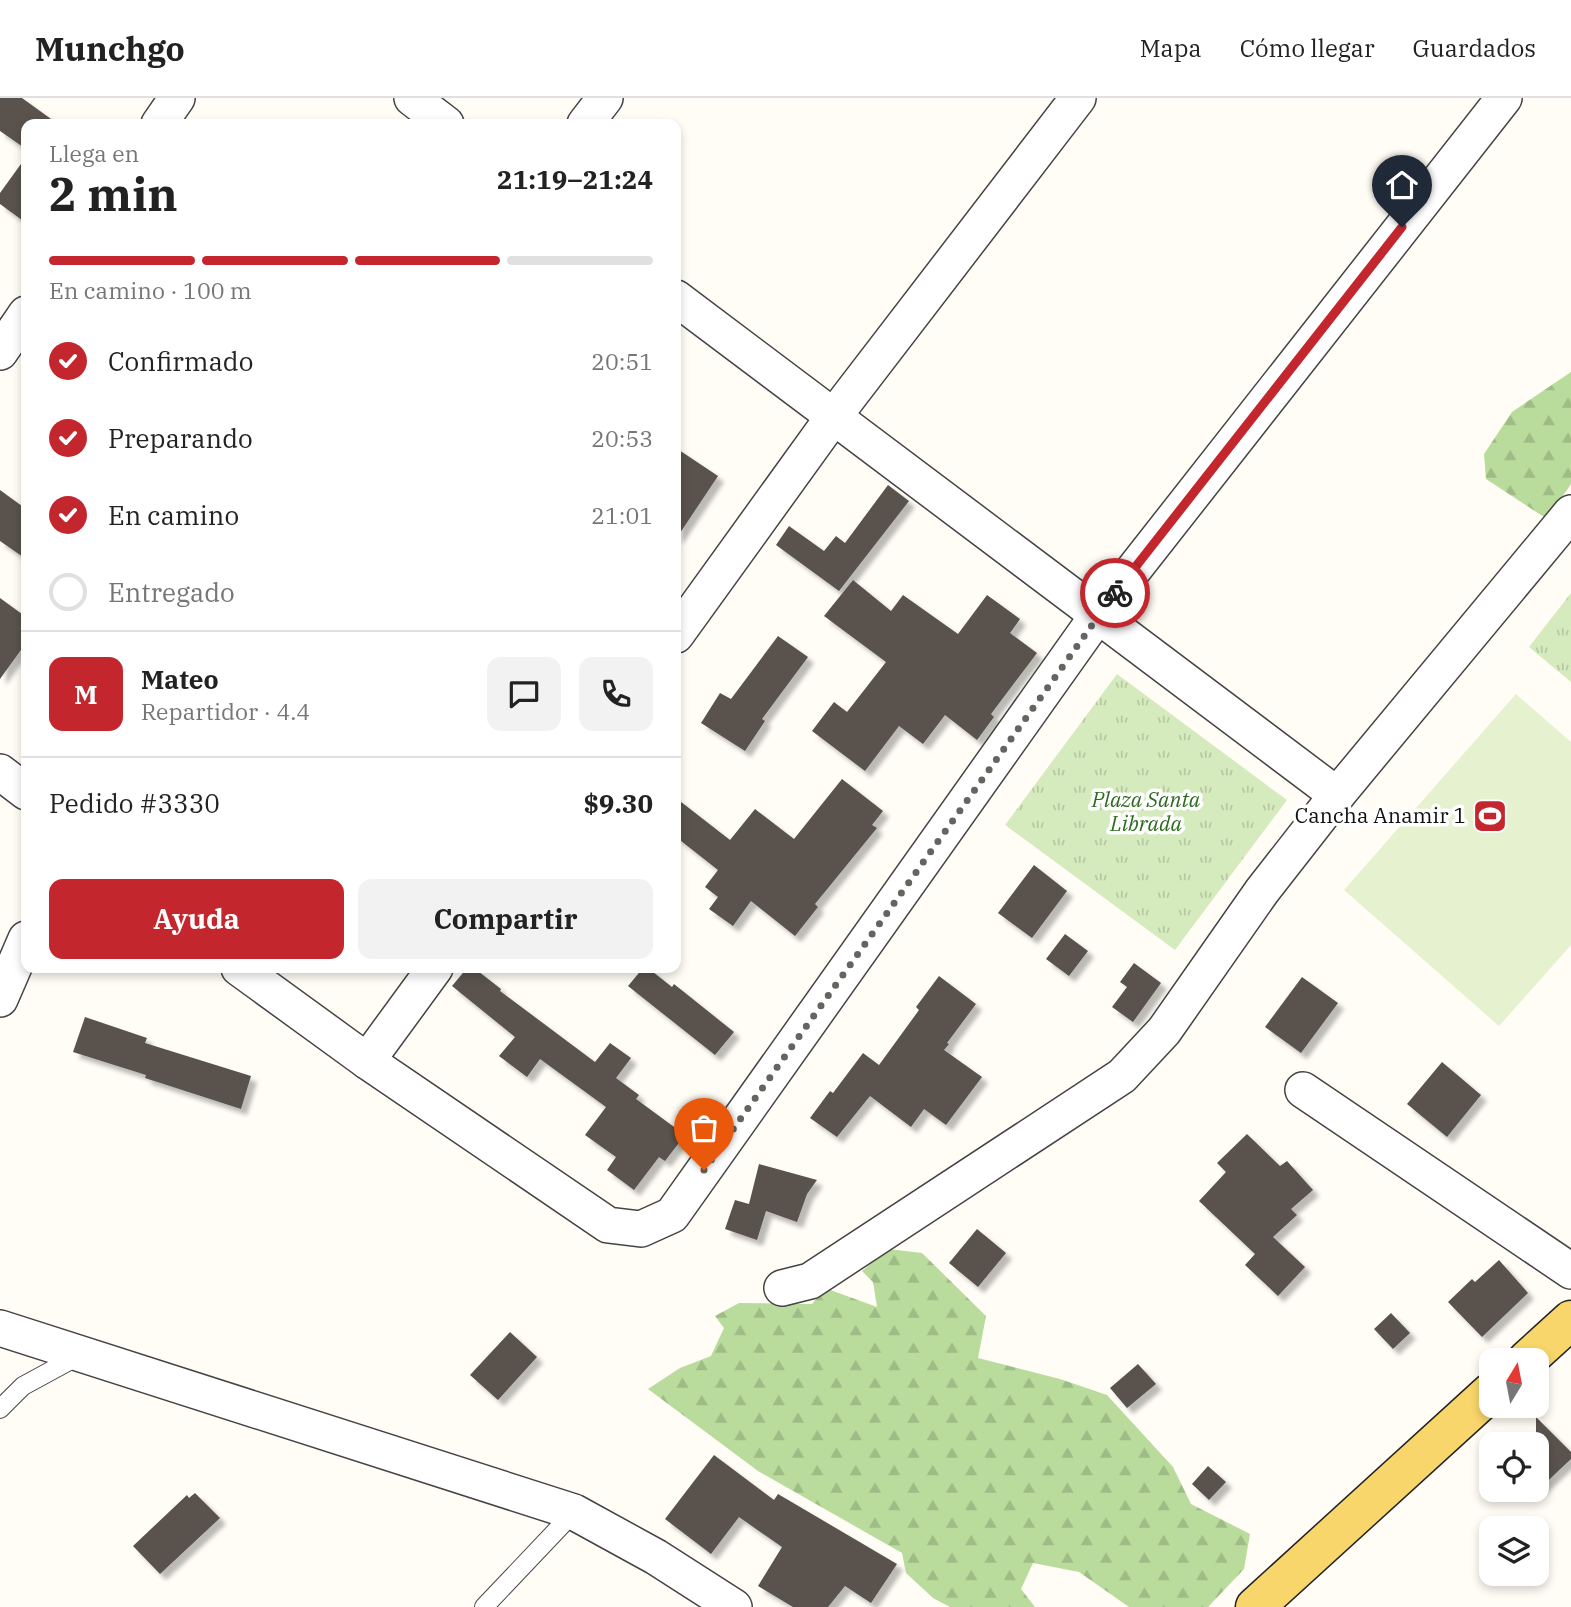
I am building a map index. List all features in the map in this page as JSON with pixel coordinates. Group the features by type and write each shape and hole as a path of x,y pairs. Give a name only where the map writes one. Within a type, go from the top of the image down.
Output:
{"main road":[{"path":"1540,1348 1571,1320"},
{"path":"1255,1607 1479,1403"}],"street":[{"path":"162,119 177,98"},
{"path":"412,98 439,119"},
{"path":"589,119 605,98"},
{"path":"681,628 834,416 1078,98"},
{"path":"246,973 367,1061 608,1225 641,1229 672,1215 1098,615 1504,98"},
{"path":"681,302 1338,795"},
{"path":"0,352 21,321"},
{"path":"782,1288 810,1281 1122,1076 1164,1031 1262,891 1338,795 1571,513"},
{"path":"0,772 21,788"},
{"path":"0,999 21,951"},
{"path":"367,1061 431,973"},
{"path":"1303,1090 1571,1270"},
{"path":"0,1328 574,1512 656,1557 734,1607"}],"lane":[{"path":"0,1409 23,1386 83,1353"},
{"path":"484,1607 574,1512"}],"green space":[{"path":"1571,372 1571,484 1547,519 1486,479 1484,454 1512,412"},
{"path":"1571,593 1571,682 1529,647"},
{"name":"Plaza Santa Librada","path":"1117,674 1287,800 1175,950 1005,825"},
{"name":"Cancha Anamir 1","path":"1516,694 1571,742 1571,945 1499,1026 1344,890"},
{"path":"888,1249 922,1253 986,1316 978,1358 1060,1379 1107,1395 1173,1467 1191,1504 1250,1534 1244,1569 1208,1607 1129,1607 1079,1572 1033,1563 1021,1589 1035,1607 950,1607 933,1598 906,1573 902,1553 758,1471 648,1389 680,1368 711,1356 724,1328 715,1316 739,1303 812,1304 825,1288 877,1307 873,1282 862,1271"}],"building":[{"path":"0,98 22,98 51,119 21,119 21,146 0,131"},
{"path":"21,164 21,219 0,204 0,193"},
{"path":"681,451 718,476 681,532"},
{"path":"888,485 909,501 839,591 776,545 789,526 824,551 836,536 845,543"},
{"path":"0,490 21,505 21,556 0,541"},
{"path":"853,580 891,611 903,595 958,634 987,595 1020,619 1010,633 1037,653 991,714 994,717 977,740 945,715 923,744 899,726 865,771 812,731 834,702 847,712 886,662 824,616"},
{"path":"0,598 21,613 21,650 0,679"},
{"path":"778,636 808,657 762,719 765,721 745,751 701,723 720,693 731,699"},
{"path":"842,779 883,811 872,825 877,828 815,904 818,907 795,936 751,901 733,926 709,909 718,897 705,887 718,870 681,841 681,802 730,840 755,809 794,839"},
{"path":"1034,865 1067,891 1032,938 998,913"},
{"path":"1065,934 1088,951 1069,976 1046,959"},
{"path":"1134,963 1161,983 1133,1022 1112,1007 1127,987 1120,982"},
{"path":"463,973 480,973 501,989 500,991 595,1062 610,1043 631,1058 616,1078 639,1095 636,1099 685,1135 665,1161 659,1157 634,1190 607,1170 616,1157 585,1135 606,1107 540,1059 527,1077 499,1056 515,1037 452,986"},
{"path":"639,973 654,973 672,987 674,984 734,1032 715,1055 628,986"},
{"path":"939,976 976,1004 944,1050 982,1077 946,1125 924,1109 911,1127 870,1096 837,1137 810,1118 863,1053 879,1065 919,1010 916,1007"},
{"path":"1302,977 1338,1003 1301,1053 1265,1027"},
{"path":"85,1017 147,1038 145,1043 251,1076 241,1109 73,1052"},
{"path":"1442,1062 1481,1095 1447,1137 1407,1104"},
{"path":"1247,1134 1280,1166 1287,1161 1313,1190 1291,1209 1297,1215 1273,1237 1305,1267 1278,1296 1245,1265 1255,1254 1199,1201 1226,1172 1217,1163"},
{"path":"759,1164 817,1180 807,1194 797,1222 766,1211 757,1240 725,1229 735,1200 749,1204"},
{"path":"977,1229 1006,1253 978,1287 949,1263"},
{"path":"1499,1260 1528,1293 1482,1337 1448,1302 1472,1279 1475,1282"},
{"path":"1391,1313 1410,1333 1393,1349 1374,1329"},
{"path":"510,1332 537,1357 498,1400 470,1375"},
{"path":"1138,1364 1156,1384 1127,1408 1110,1388"},
{"path":"1537,1418 1571,1452 1571,1459 1549,1480 1549,1432 1536,1432"},
{"path":"714,1455 774,1500 778,1494 897,1564 871,1603 845,1586 828,1607 793,1607 758,1586 782,1547 739,1517 711,1554 665,1519"},
{"path":"1208,1466 1226,1482 1209,1500 1192,1484"},
{"path":"195,1493 220,1518 160,1574 133,1546 187,1495 189,1498"}],"way so far":[{"path":"704,1170 1115,593"}],"place":[{"name":"Cancha Anamir 1","path":"1490,816"}],"route":[{"path":"1115,593 1402,227"}]}
